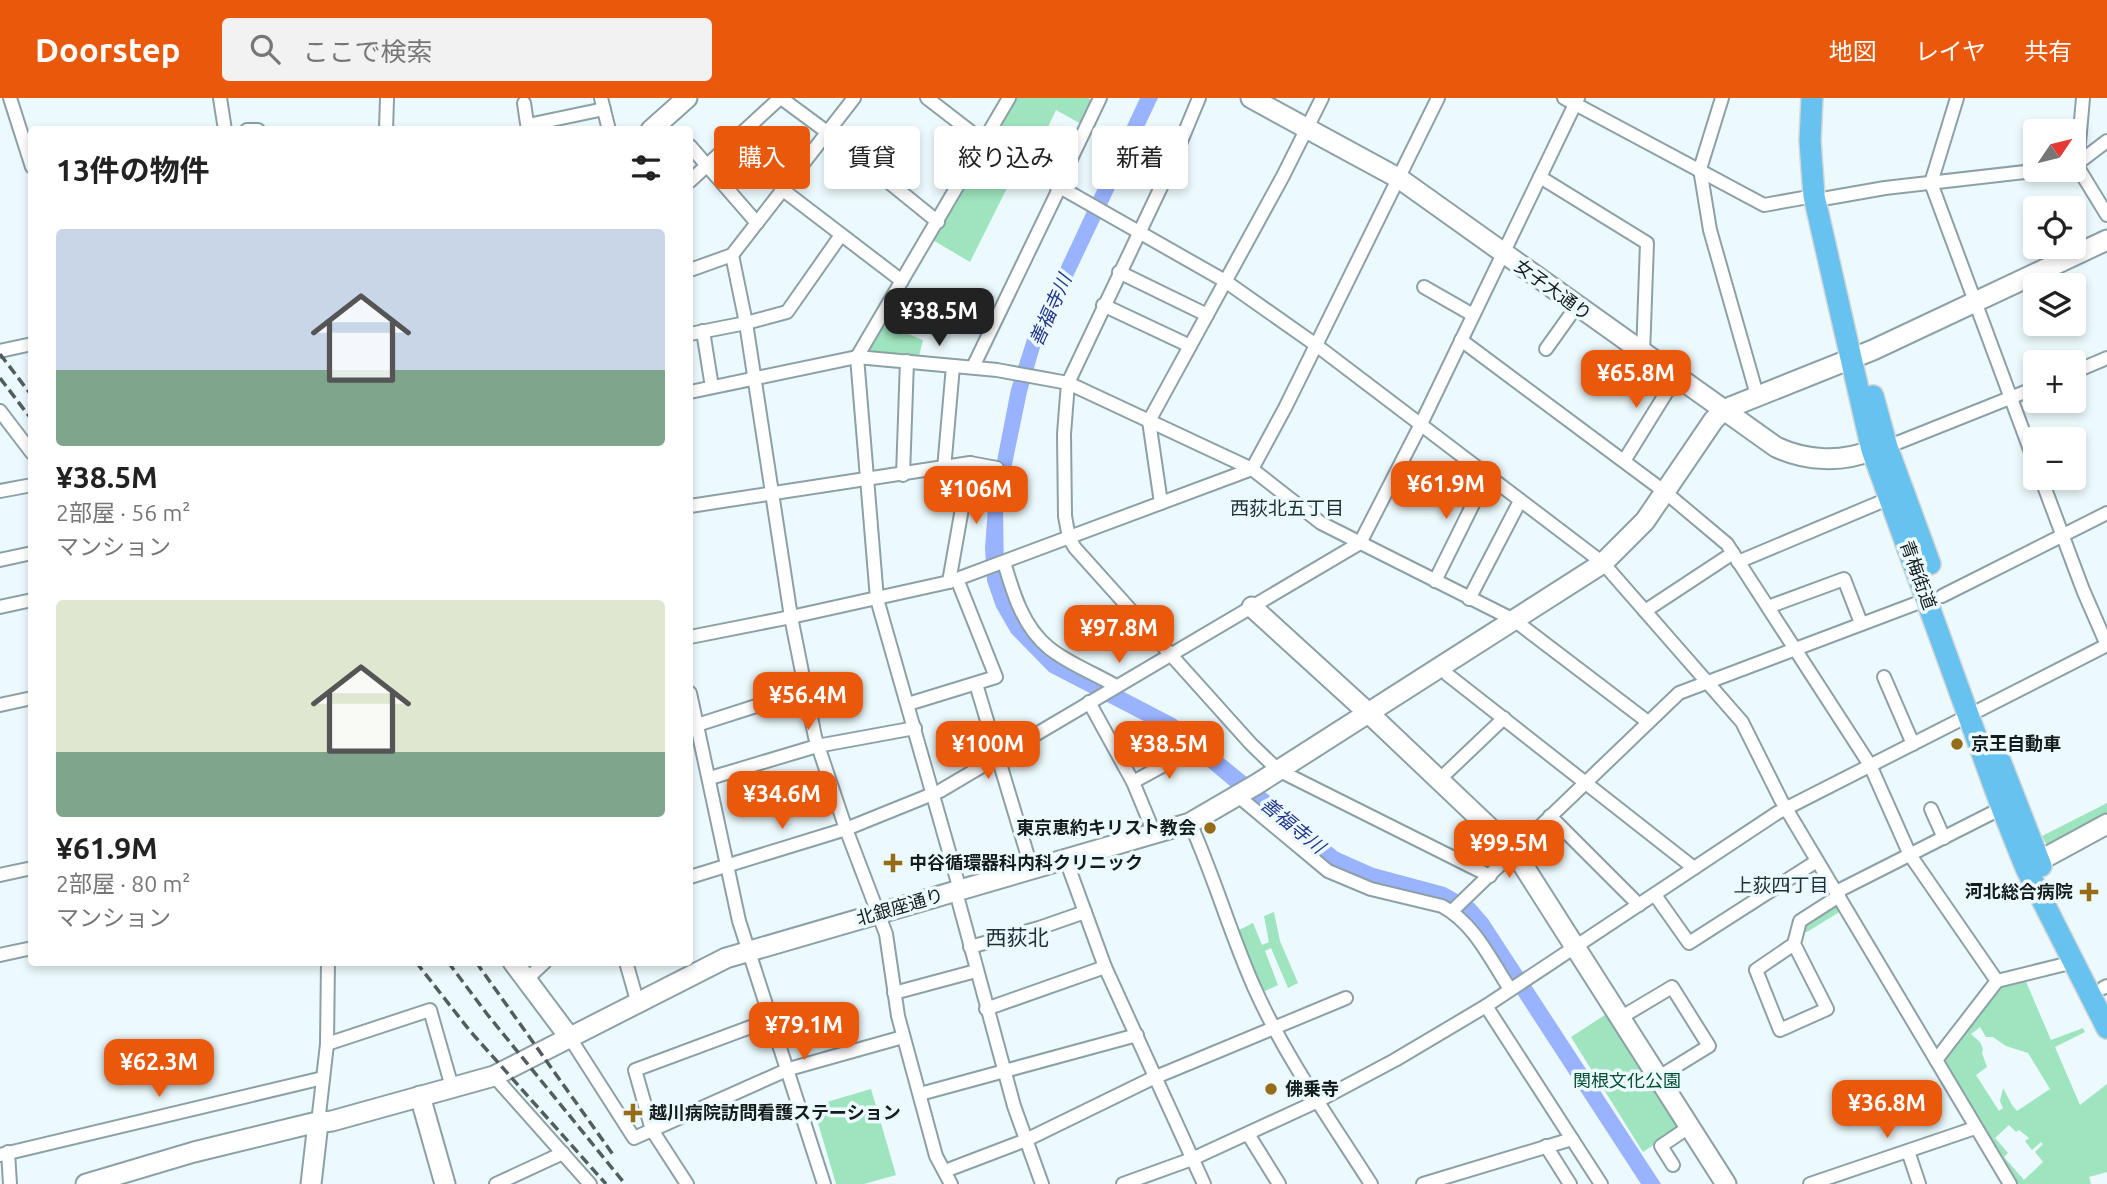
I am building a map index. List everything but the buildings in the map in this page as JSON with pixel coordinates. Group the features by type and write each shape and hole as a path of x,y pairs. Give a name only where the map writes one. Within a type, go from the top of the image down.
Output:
{"main road":[{"name":"青梅街道","path":"1812,98 1810,141 1889,498 1935,598"},
{"name":"青梅街道","path":"1821,197 1825,98"},
{"name":"青梅街道","path":"1880,449 1975,713 2001,808 2026,868 2107,1028"},
{"name":"青梅街道","path":"1975,713 2039,860 2106,990"}],"street":[{"path":"10,98 28,154"},
{"path":"220,98 224,126"},
{"path":"386,126 387,98"},
{"path":"663,126 687,98"},
{"path":"693,178 780,98 824,130"},
{"path":"832,126 854,98"},
{"path":"927,98 963,126"},
{"path":"993,126 1009,98"},
{"path":"1078,144 1100,98"},
{"path":"1199,98 1170,168 1068,383 1064,434 1065,516 1069,538 1075,548 1265,760 1278,771 1490,876"},
{"name":"女子大通り","path":"1251,98 1400,179 1776,447 1800,456 1848,457 1880,449"},
{"path":"1161,503 1149,421 1283,177 1322,98"},
{"path":"693,636 877,599 953,580 1252,469 1400,179 1438,98"},
{"path":"1722,98 1700,169 1710,230 1756,395"},
{"path":"1957,98 1931,183 2023,430"},
{"path":"2081,119 2083,98"},
{"path":"693,876 846,829 932,795 1360,543 1504,254 1573,100 1764,205 2023,172"},
{"path":"524,103 528,126"},
{"path":"531,126 602,103 608,126"},
{"path":"693,269 732,255 824,136"},
{"path":"2086,157 2107,141"},
{"path":"693,149 757,223"},
{"path":"1540,177 1647,243 1643,354"},
{"path":"2085,182 2107,215"},
{"path":"897,189 938,222"},
{"path":"957,189 858,357 877,599 915,728 986,1009 1042,1184"},
{"path":"973,367 1058,189"},
{"path":"1064,189 1225,281 1316,345 1603,563 1742,722 1816,861 2010,1184"},
{"path":"783,190 902,281"},
{"path":"712,387 696,333 787,312 841,235"},
{"path":"1723,410 1856,357 2107,240"},
{"path":"732,255 746,323 792,617 817,746 887,934 894,993 903,1037 936,1156 951,1184"},
{"path":"1119,272 1207,315"},
{"path":"1424,287 1473,315"},
{"path":"1103,306 1190,346"},
{"path":"1546,349 1576,307"},
{"path":"1461,340 1665,492 1727,544 1870,765 1910,855 1997,981"},
{"path":"0,351 28,345"},
{"path":"693,391 858,357 973,367 1068,383 1252,469 1321,523 1514,620 1648,722"},
{"path":"2086,367 2107,358"},
{"path":"903,475 907,362"},
{"path":"944,469 953,366"},
{"path":"1624,461 1676,377"},
{"path":"1880,449 2023,393"},
{"name":"北銀座通り","path":"86,1184 194,1152 318,1123 494,1076 726,958 748,950 1156,835 1190,823 1278,771 1603,563 1636,531 1723,410"},
{"path":"0,411 28,448"},
{"path":"908,704 996,677 953,580 970,463"},
{"path":"693,506 970,463 997,468"},
{"path":"1435,581 1487,476"},
{"path":"0,491 28,486"},
{"path":"1123,1184 1192,1159 1248,1134 1395,1060 1486,1006 1786,809 2107,645 2046,490"},
{"path":"1645,611 1735,558 1889,498"},
{"path":"1469,599 1520,501"},
{"path":"1453,910 1679,693 1935,598 2107,513"},
{"path":"0,560 28,554"},
{"path":"997,564 1025,620 1049,648 1114,687"},
{"path":"1768,607 1844,579 1861,624"},
{"path":"0,607 28,601"},
{"path":"1252,607 1440,779 1514,851 1726,1184"},
{"path":"1441,667 1695,868"},
{"path":"1884,677 1913,744"},
{"path":"976,684 1032,870"},
{"path":"806,690 695,729 710,778 739,921 824,1184"},
{"path":"0,705 28,699"},
{"path":"1093,700 1156,835"},
{"path":"1440,779 1504,718"},
{"path":"710,778 817,746 915,728"},
{"path":"1133,782 1188,752"},
{"path":"693,761 705,759"},
{"path":"1239,795 1328,871 1371,890 1453,910 1471,929 1512,988"},
{"path":"1794,944 1827,1009 1780,1030 1756,970 1794,944 1800,921 1838,894 2001,808"},
{"path":"1931,809 1944,838"},
{"path":"1550,816 1639,905"},
{"path":"1190,823 1253,985 1318,1101 1371,1184"},
{"path":"2039,860 2107,824"},
{"path":"1066,860 1105,967 1204,1184"},
{"path":"1655,895 1689,943 1816,861"},
{"path":"0,875 28,869"},
{"path":"970,947 1085,912"},
{"path":"0,955 28,949"},
{"path":"1936,1060 1997,981 2074,962"},
{"path":"311,1184 327,1044 328,966"},
{"path":"516,966 570,1038 631,1136 639,1137 789,1069 903,1037"},
{"path":"526,979 541,966"},
{"path":"627,966 638,1004"},
{"path":"986,1009 1105,967"},
{"path":"894,993 976,971"},
{"path":"1620,1018 1672,988 1709,1046 1657,1078"},
{"path":"944,1171 1026,1140 1155,1077 1346,998"},
{"path":"1486,1006 1601,1184"},
{"path":"327,1044 430,1010 452,1087"},
{"path":"687,1184 652,1130 635,1070 772,1019"},
{"path":"920,1094 1137,1035"},
{"path":"494,1076 590,1184"},
{"path":"9,1184 4,1153 323,1080"},
{"path":"420,1096 445,1184"},
{"path":"1673,1165 1661,1146 1689,1127"},
{"path":"1810,1184 1975,1128"},
{"path":"1248,1134 1279,1184"},
{"path":"1423,1184 1572,1139"},
{"path":"1546,1146 1570,1184"},
{"path":"1908,1151 1919,1184"},
{"path":"496,1184 563,1153"}],"green space":[{"path":"1013,98 1088,98 1095,102 1083,125 1056,110 1048,126 997,126"},
{"path":"960,189 1006,189 970,262 931,239"},
{"path":"883,324 923,340 919,356 867,350"},
{"path":"2107,803 2107,821 2050,851 2042,836"},
{"path":"1836,903 1841,911 1807,932 1803,931 1807,922"},
{"path":"1274,912 1280,941 1298,983 1288,988 1271,948 1265,951 1278,985 1263,992 1239,930 1253,923 1262,945 1269,942 1264,916"},
{"path":"2024,977 2051,1040 2083,1028 2085,1032 2055,1047 2080,1105 2107,1084 2107,1172 2089,1177 2091,1184 2014,1184 1940,1061 2000,984","holes":["1980,1027 1986,1037 1993,1037 2006,1046 2028,1053 2050,1089 2017,1111 2003,1088 2000,1101 2003,1108 1999,1111 1976,1075 1987,1067 1980,1042 1971,1034","2009,1125 2029,1138 2025,1141 2032,1150 2041,1142 2043,1144 2035,1152 2043,1162 2024,1180 2004,1157 2008,1153 1995,1138"]},
{"name":"関根文化公園","path":"1611,1011 1682,1126 1643,1152 1571,1037"},
{"path":"871,1089 896,1175 864,1184 836,1184 813,1106"}],"water":[{"path":"1140,98 1158,98 1145,126 1127,126"},
{"name":"善福寺川","path":"1097,189 1115,189 1041,344 1027,392 1003,508 1004,576 1057,657 1176,719 1338,852 1374,868 1445,887 1474,903 1488,919 1661,1184 1641,1184 1475,929 1463,916 1368,884 1330,865 1292,838 1167,733 1049,672 1011,633 996,607 987,581 985,548 988,507 1011,389 1027,339"}],"railway":[{"path":"0,354 28,391"},
{"path":"0,378 28,415"},
{"path":"419,966 470,1031 606,1184"},
{"path":"451,966 625,1184"},
{"path":"479,966 614,1156"}],"place":[{"name":"京王自動車","path":"1957,744"},
{"name":"東京恵約キリスト教会","path":"1210,828"},
{"name":"中谷循環器科内科クリニック","path":"893,863"},
{"name":"河北総合病院","path":"2089,892"},
{"name":"佛乗寺","path":"1271,1089"},
{"name":"越川病院訪問看護ステーション","path":"633,1113"}],"district":[{"name":"西荻北五丁目","path":"1287,508"},
{"name":"上荻四丁目","path":"1781,885"},
{"name":"西荻北","path":"1017,938"}]}
